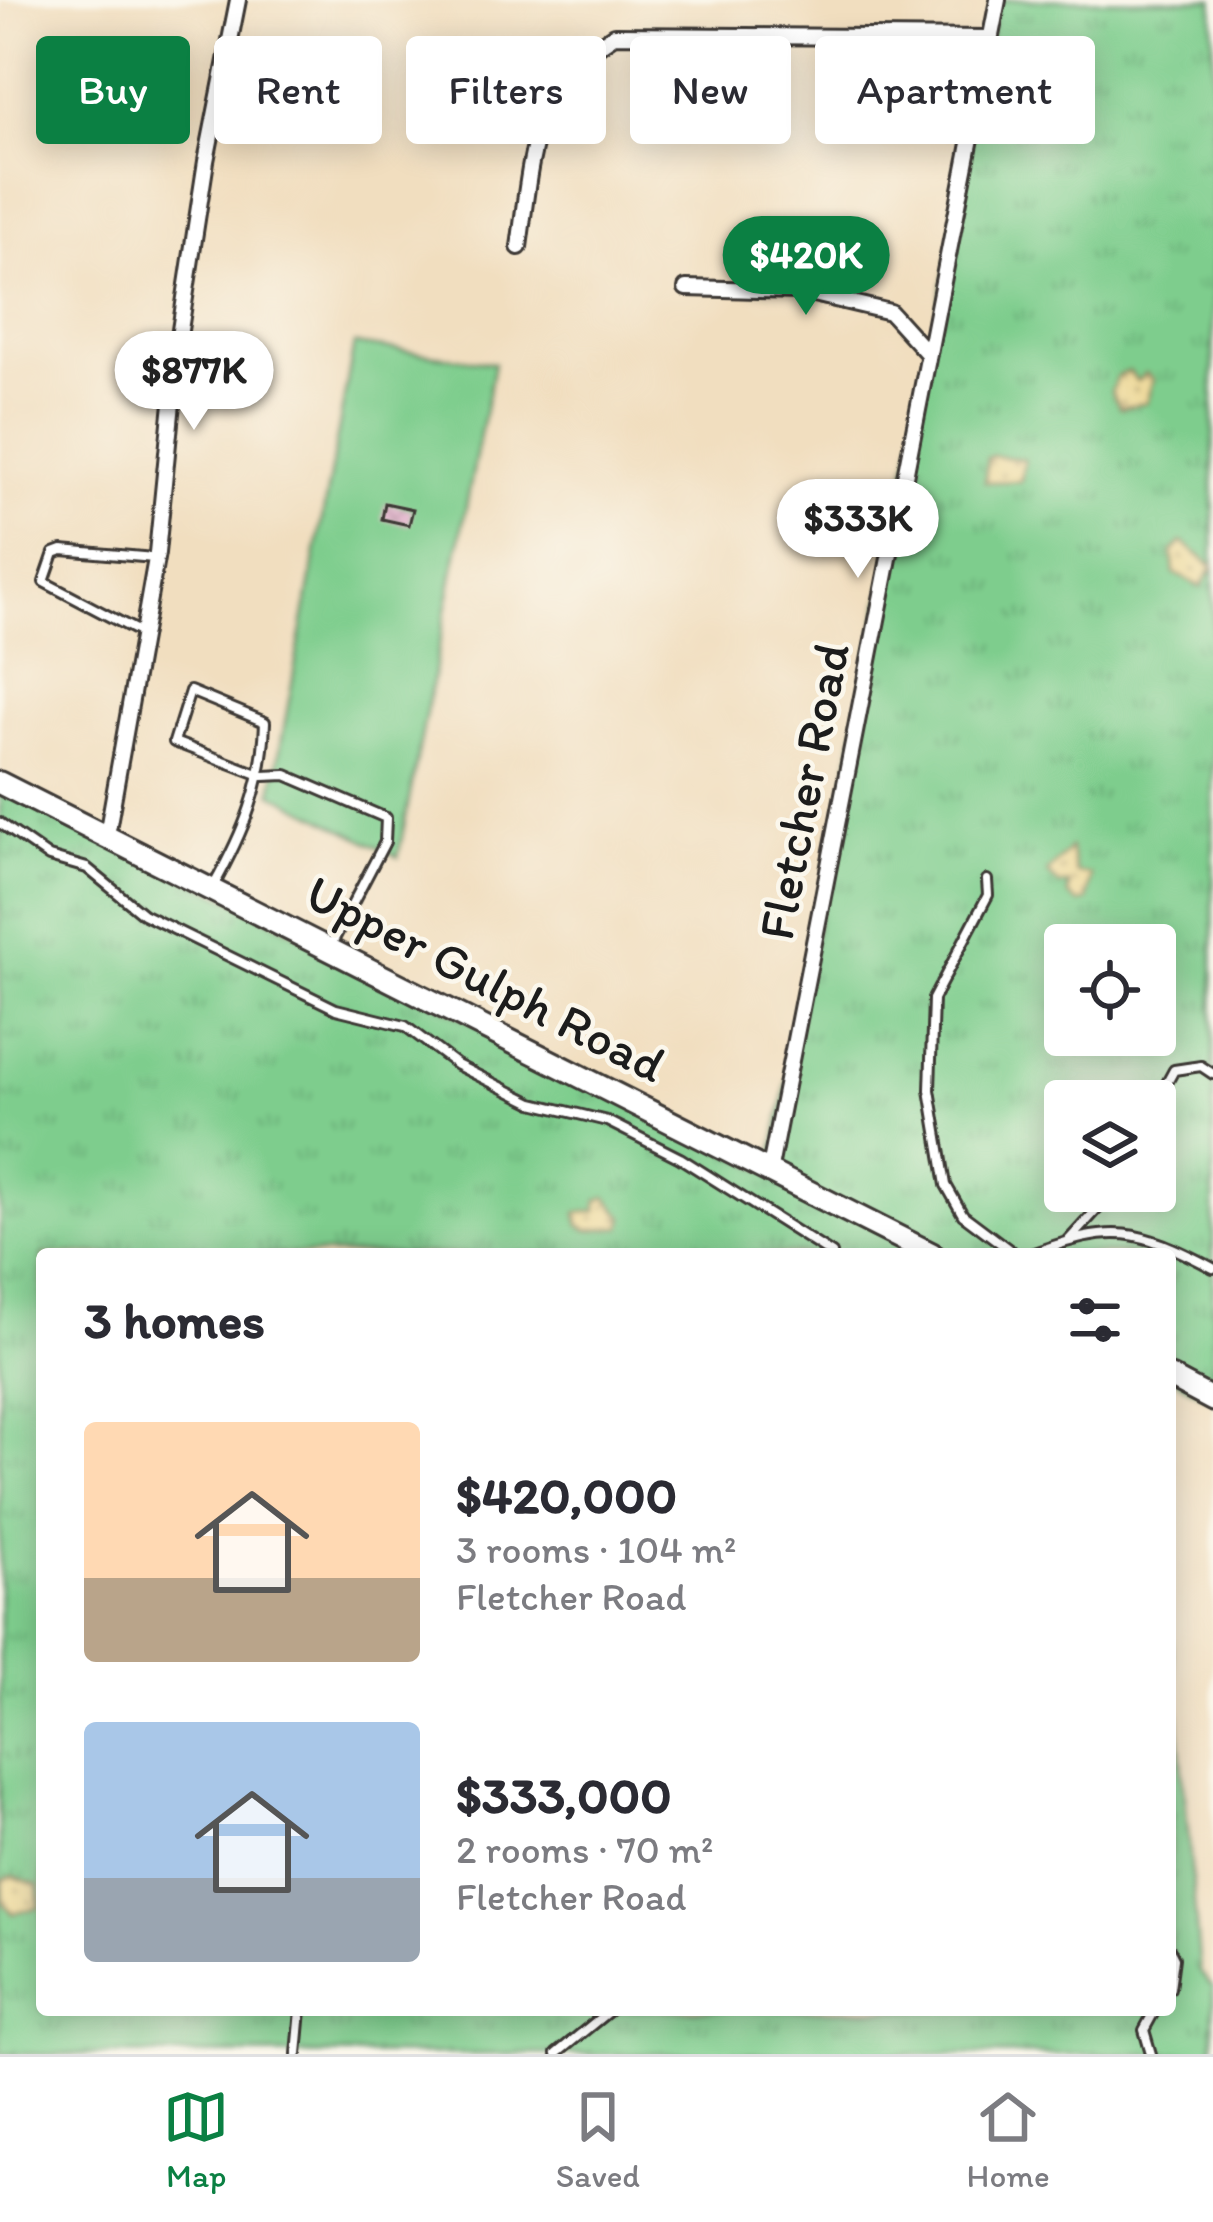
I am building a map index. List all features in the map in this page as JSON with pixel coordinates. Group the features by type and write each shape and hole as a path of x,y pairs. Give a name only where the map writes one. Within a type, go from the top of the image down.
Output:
{"street":[{"path":"107,835 156,558 185,298 238,0"},
{"name":"Fletcher Road","path":"989,36 998,0"},
{"path":"519,247 554,87 585,53 614,35 815,37"},
{"name":"Fletcher Road","path":"769,1173 969,144"},
{"path":"686,288 801,291 890,312 928,354"},
{"name":"Upper Gulph Road","path":"0,783 920,1248"},
{"path":"1176,1380 1213,1400"}],"lane":[{"path":"142,633 44,582 54,553 62,550 156,558"},
{"path":"212,888 245,830 263,776 265,722 190,691 174,742 263,776 286,776 386,818 386,842 329,948"},
{"path":"0,823 49,857 86,868 143,914 336,1009 405,1026 457,1065 533,1103 607,1121 680,1158 822,1248"},
{"path":"987,880 988,895 934,999 930,1090 946,1185 963,1215 1007,1248"},
{"path":"1169,1080 1174,1070 1201,1066 1213,1074"},
{"path":"1068,1241 1095,1212"},
{"path":"1048,1248 1094,1232 1151,1236 1174,1248"},
{"path":"1176,1249 1213,1268"},
{"path":"297,2054 300,2016"},
{"path":"556,2054 603,2016"},
{"path":"1151,2054 1144,2030 1152,2016"}],"green space":[{"path":"998,0 1213,0 1213,1400 1176,1380 1176,1248 36,1248 36,2016 1176,2016 1176,1694 1200,1972 1213,1988 1213,2054 0,2054 0,783 769,1173 970,144 1095,144 1095,36 991,36"},
{"path":"354,344 494,363 398,857 272,793"}],"sand":[{"path":"1129,371 1137,381 1146,373 1153,380 1146,403 1120,408 1111,392 1117,376"},
{"path":"987,458 1024,459 1021,481 985,482"},
{"path":"1182,542 1213,566 1201,587 1174,573 1172,552"},
{"path":"1070,848 1076,873 1091,875 1087,901 1078,903 1068,895 1069,884 1060,885 1047,873"},
{"path":"606,1197 624,1217 622,1227 588,1230 579,1225 577,1213 597,1211 597,1201"},
{"path":"13,1876 36,1885 36,1908 13,1914 4,1903 3,1880"}],"building":[{"path":"385,503 413,509 409,525 382,519"}]}
